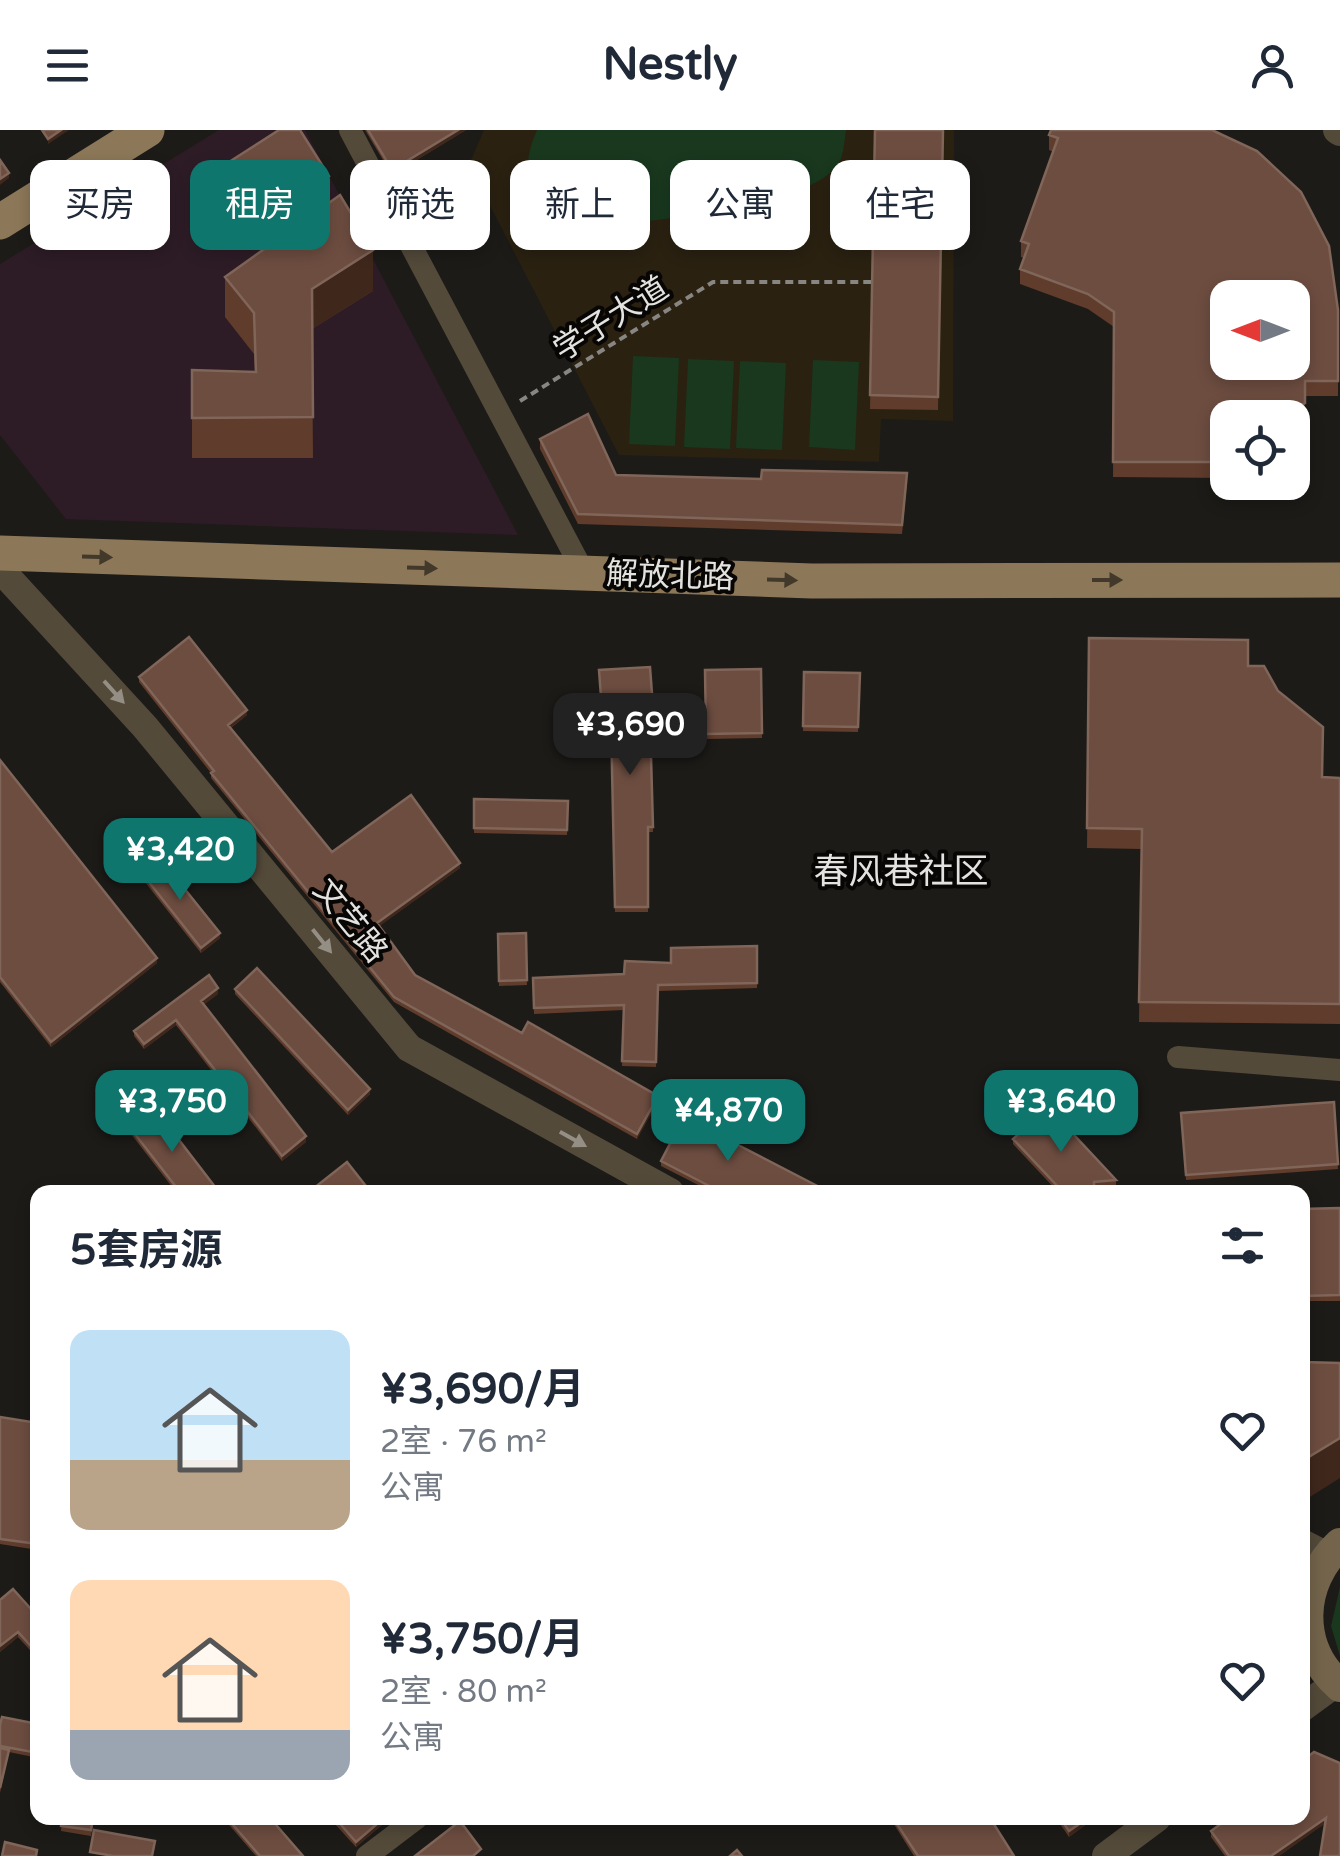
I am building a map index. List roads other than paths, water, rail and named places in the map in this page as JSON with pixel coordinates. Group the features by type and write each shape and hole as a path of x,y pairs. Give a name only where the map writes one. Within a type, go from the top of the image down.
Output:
{"main road":[{"path":"0,222 147,130"},
{"name":"解放北路","path":"0,553 812,581 1340,580"},
{"path":"1310,1592 1323,1548"},
{"path":"1310,1641 1318,1661 1338,1685"}],"street":[{"path":"350,130 584,574"},
{"name":"文艺路","path":"0,569 145,727 409,1048 657,1185"},
{"path":"1178,1058 1340,1070"},
{"path":"1310,1703 1338,1685"},
{"path":"367,1856 408,1825"},
{"path":"1106,1856 1148,1825"}],"district":[{"name":"春风巷社区","path":"901,872"}]}
